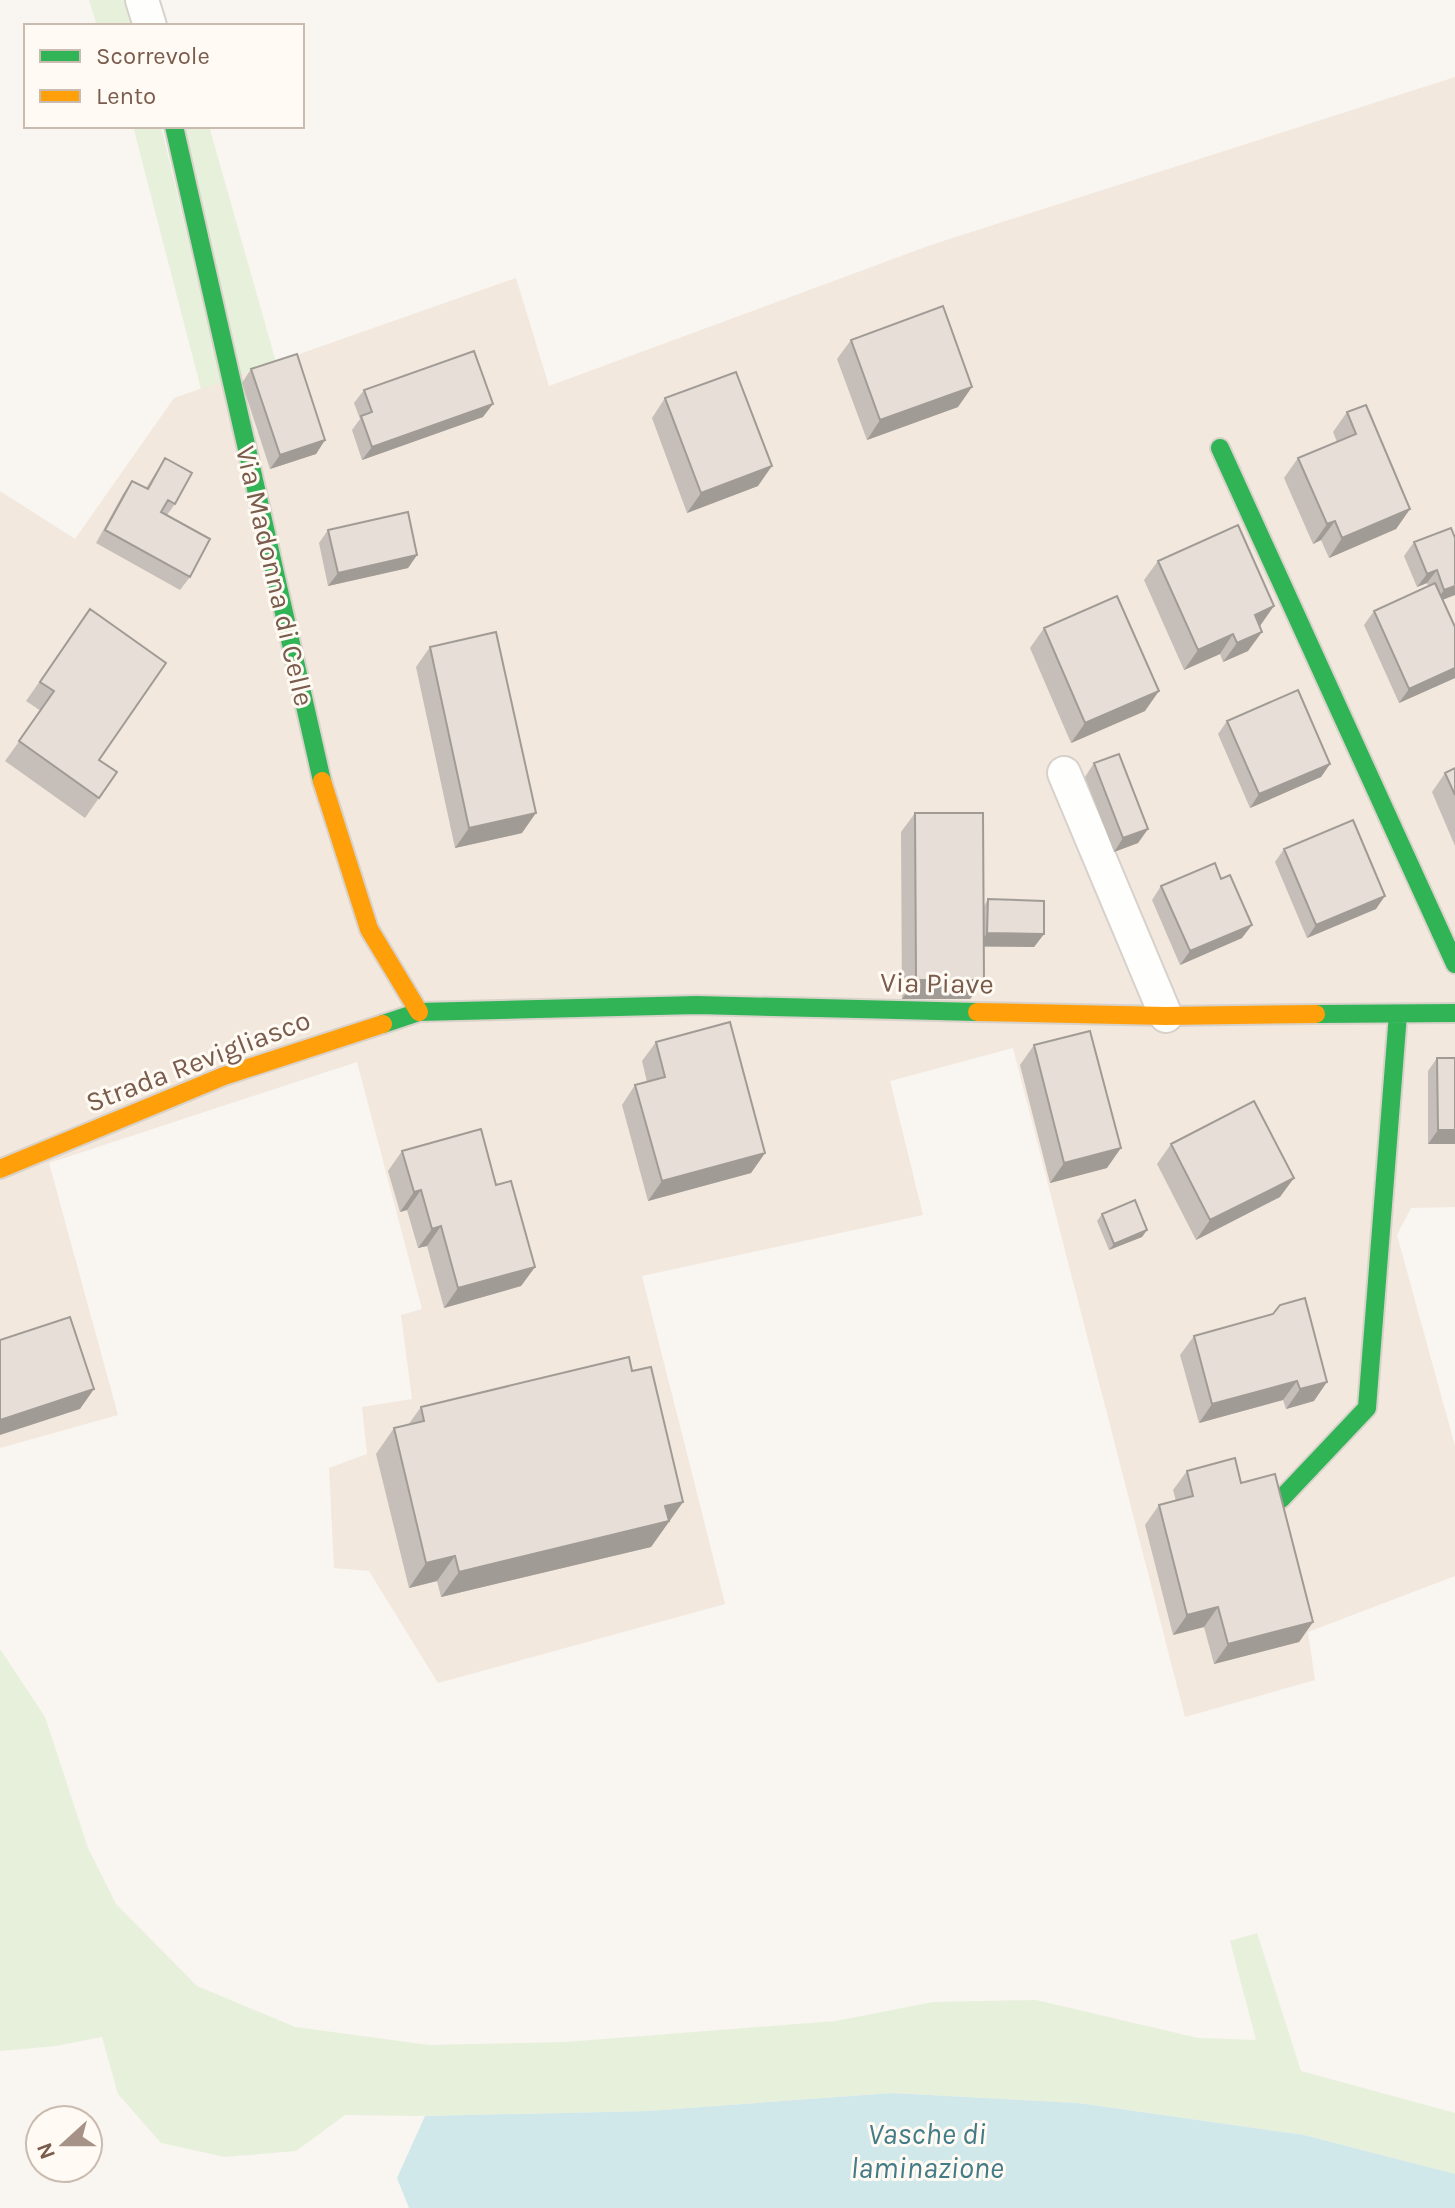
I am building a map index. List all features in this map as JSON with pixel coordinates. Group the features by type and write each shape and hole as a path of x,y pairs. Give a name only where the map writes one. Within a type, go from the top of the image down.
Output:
{"street":[{"path":"142,0 149,24"},
{"name":"Via Madonna di Celle","path":"174,128 317,766 369,929 419,1012"},
{"path":"1220,448 1455,964"},
{"path":"1064,773 1166,1016"},
{"name":"Via Piave","path":"419,1012 697,1005 1166,1016 1455,1013"},
{"name":"Strada Revigliasco","path":"0,1169 224,1076 419,1012"},
{"path":"1281,1499 1367,1408 1398,1014"}],"shaded area":[{"path":"1455,77 1455,1207 1411,1208 1397,1235 1455,1446 1455,1576 1308,1632 1315,1680 1185,1717 1013,1048 890,1081 923,1215 642,1276 725,1604 438,1683 369,1571 334,1568 329,1468 367,1454 362,1407 412,1399 401,1315 422,1309 357,1062 49,1163 118,1415 0,1448 0,491 75,539 174,398 516,278 549,386 931,245"}],"green space":[{"path":"89,0 128,0 135,24 96,24"},
{"path":"134,128 161,128 222,382 201,389"},
{"path":"184,128 210,128 276,362 241,375"},
{"path":"0,1649 45,1717 88,1848 116,1904 197,1986 295,2027 429,2045 565,2042 836,2021 933,2002 1036,2000 1198,2038 1256,2040 1230,1941 1257,1933 1301,2071 1455,2113 1455,2174 1304,2135 1078,2103 892,2093 648,2111 345,2115 296,2151 225,2157 161,2143 118,2094 102,2037 56,2046 0,2051"}],"water":[{"name":"Vasche di laminazione","path":"892,2093 1078,2103 1304,2135 1455,2174 1455,2208 409,2208 397,2178 425,2116 648,2111"}],"building":[{"path":"943,306 972,387 880,420 851,340"},
{"path":"474,351 493,404 372,447 361,416 372,412 364,390"},
{"path":"297,354 325,440 280,455 251,369"},
{"path":"736,372 772,466 701,493 665,398"},
{"path":"1366,405 1410,509 1342,538 1335,521 1327,524 1298,458 1356,434 1347,412"},
{"path":"165,458 192,473 175,504 168,500 161,512 210,539 190,577 105,530 132,481 148,489"},
{"path":"408,512 417,555 338,573 328,530"},
{"path":"1238,525 1274,606 1255,615 1262,632 1237,643 1233,634 1198,650 1158,561"},
{"path":"1451,528 1455,538 1455,586 1444,590 1437,570 1427,574 1414,542"},
{"path":"1435,583 1455,627 1455,668 1409,689 1374,611"},
{"path":"1117,596 1159,691 1085,723 1044,628"},
{"path":"90,609 166,663 99,760 117,772 99,798 19,741 54,691 40,682"},
{"path":"496,632 536,813 469,828 430,647"},
{"path":"1298,690 1330,764 1259,794 1227,721"},
{"path":"1119,754 1148,829 1123,838 1094,763"},
{"path":"1455,768 1455,795 1445,773"},
{"path":"915,813 983,813 984,980 916,980"},
{"path":"1353,820 1385,896 1316,925 1284,849"},
{"path":"1215,863 1221,879 1230,875 1252,925 1190,951 1161,886"},
{"path":"988,899 1044,901 1044,934 987,933"},
{"path":"730,1022 765,1153 662,1181 635,1085 665,1077 656,1042"},
{"path":"1090,1031 1121,1148 1064,1163 1034,1045"},
{"path":"1437,1058 1455,1058 1455,1130 1438,1130"},
{"path":"1254,1101 1294,1178 1210,1220 1171,1144"},
{"path":"481,1129 496,1185 511,1181 535,1267 458,1288 441,1226 432,1229 421,1190 414,1192 402,1151"},
{"path":"1135,1200 1147,1230 1114,1244 1102,1214"},
{"path":"1305,1298 1327,1382 1300,1389 1297,1381 1212,1404 1194,1336 1273,1314 1280,1305"},
{"path":"70,1317 94,1389 0,1420 0,1340"},
{"path":"629,1357 632,1371 651,1367 683,1502 665,1506 669,1521 459,1572 455,1556 426,1563 394,1428 424,1421 421,1407"},
{"path":"1235,1458 1241,1483 1275,1474 1313,1622 1228,1644 1218,1607 1187,1615 1159,1505 1193,1496 1187,1471"}],"traffic: fast":[{"path":"174,128 322,781"},
{"path":"1220,448 1455,964"},
{"path":"383,1024 419,1012 697,1005 977,1012"},
{"path":"1316,1014 1455,1013"},
{"path":"1281,1499 1367,1408 1398,1014"}],"traffic: slow":[{"path":"322,781 369,929 419,1012"},
{"path":"977,1012 1166,1016 1316,1014"},
{"path":"0,1169 224,1076 383,1024"}]}
